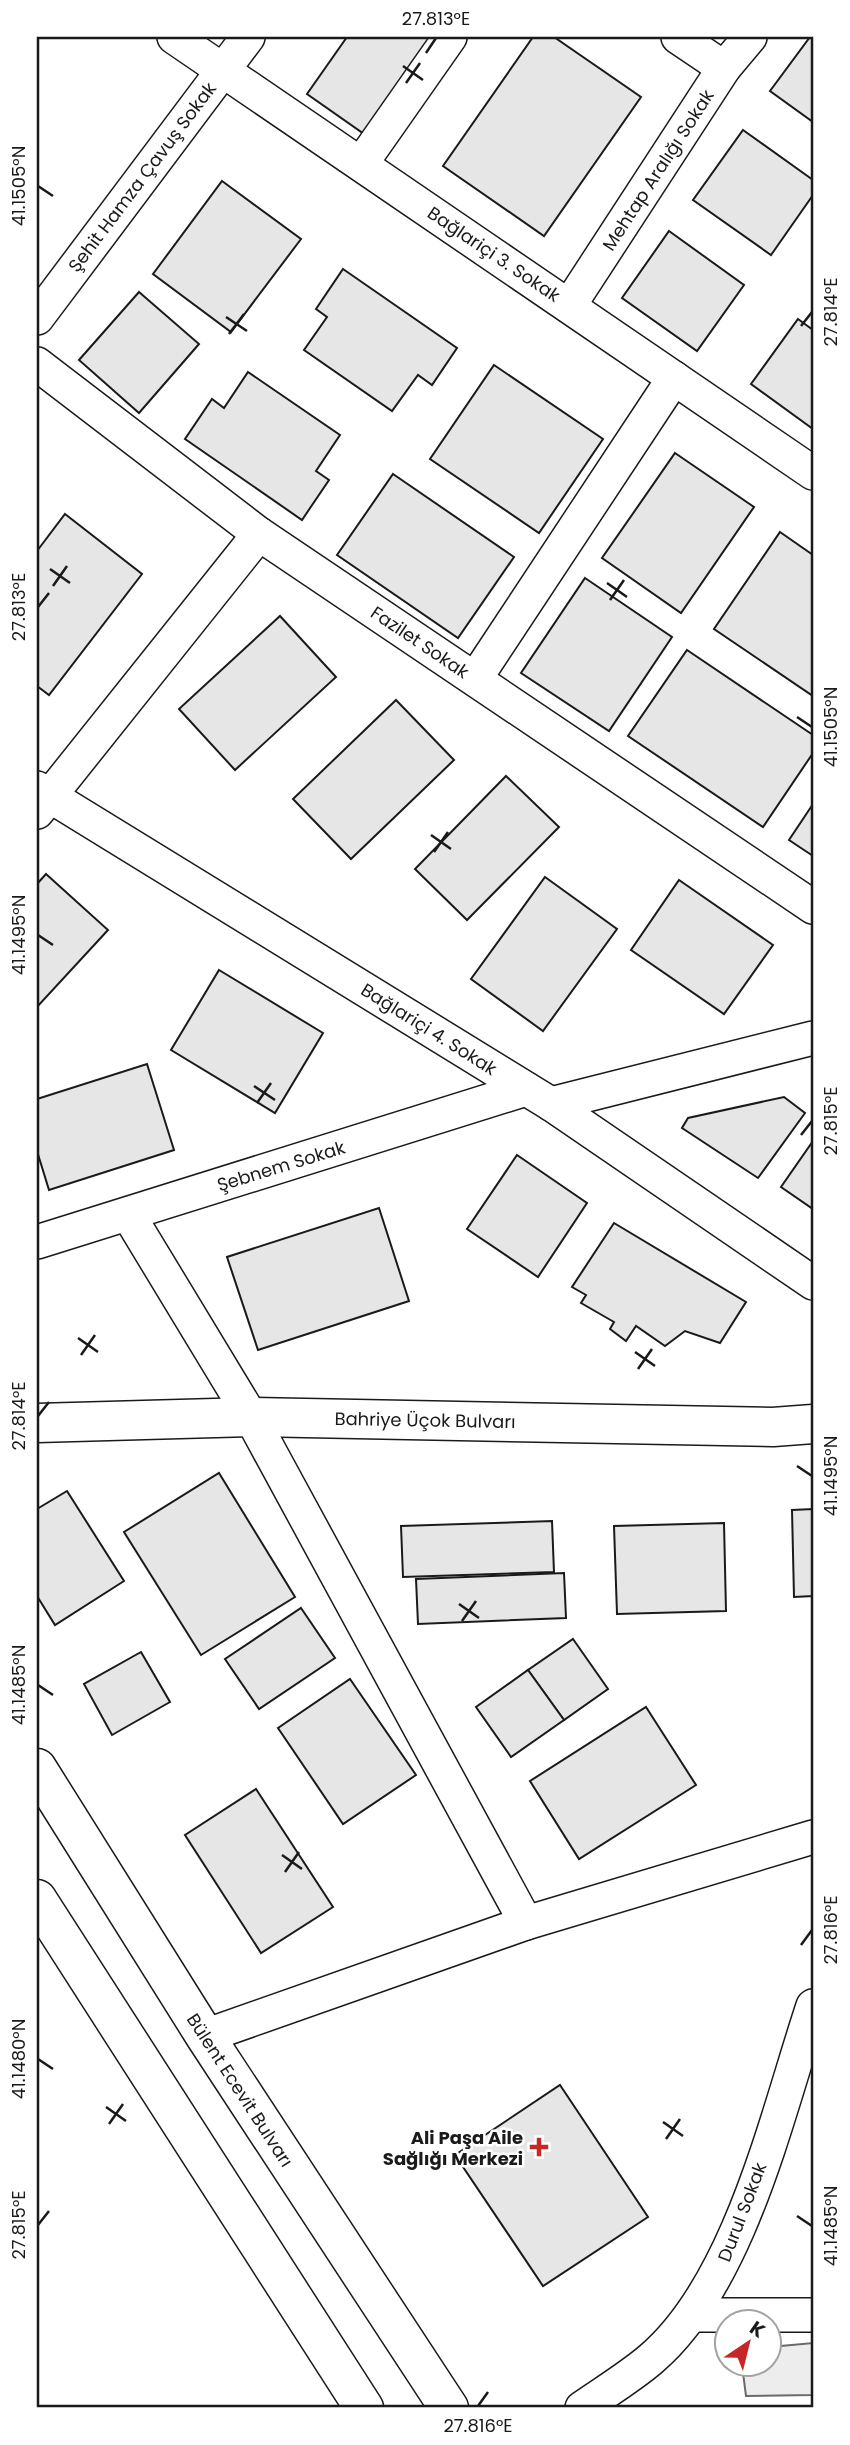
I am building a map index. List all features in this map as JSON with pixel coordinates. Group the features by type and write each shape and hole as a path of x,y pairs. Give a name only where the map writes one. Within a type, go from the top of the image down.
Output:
{"main road":[{"name":"Bahriye Üçok Bulvarı","path":"37,1423 251,1417 773,1427 813,1424"},
{"name":"Bülent Ecevit Bulvarı","path":"37,1768 205,2036 449,2408"},
{"path":"37,1899 364,2408"}],"street":[{"name":"Bağlariçi 3. Sokak","path":"174,37 813,473"},
{"name":"Şehit Hamza Çavuş Sokak","path":"37,318 248,37"},
{"path":"361,164 450,37"},
{"path":"678,37 724,68"},
{"name":"Mehtap Aralığı Sokak","path":"569,306 724,68 750,37"},
{"name":"Fazilet Sokak","path":"37,364 259,534 813,907"},
{"path":"475,679 674,378"},
{"path":"41,799 259,534"},
{"name":"Bağlariçi 4. Sokak","path":"41,799 539,1097 813,1283"},
{"name":"Şebnem Sokak","path":"37,1242 539,1097 813,1038"},
{"path":"128,1214 251,1417 526,1923"},
{"path":"205,2036 526,1923 813,1836"},
{"name":"Durul Sokak","path":"582,2408 652,2358 691,2315 720,2268 743,2218 813,2006"},
{"path":"691,2315 813,2315"}],"shaded area":[{"path":"813,2343 813,2395 746,2396 744,2378 784,2378 784,2346"}],"building":[{"path":"347,37 436,37 367,136 307,94"},
{"path":"533,37 554,37 641,97 544,236 443,166"},
{"path":"810,37 813,37 813,122 770,91"},
{"path":"743,130 813,180 813,195 771,255 693,200"},
{"path":"222,181 301,239 231,332 153,274"},
{"path":"669,231 744,285 697,351 622,298"},
{"path":"343,269 457,348 432,385 418,375 392,411 304,350 327,317 316,309"},
{"path":"139,292 199,344 139,413 79,360"},
{"path":"798,319 813,330 813,429 751,384"},
{"path":"494,365 603,439 539,533 430,459"},
{"path":"248,372 340,435 316,471 329,480 302,520 185,439 212,399 224,408"},
{"path":"675,453 754,507 681,613 602,558"},
{"path":"393,474 514,557 458,638 337,555"},
{"path":"65,514 142,574 49,695 37,686 37,551"},
{"path":"780,532 813,555 813,696 714,629"},
{"path":"585,578 672,637 609,731 521,673"},
{"path":"280,616 336,677 235,770 179,709"},
{"path":"687,650 813,735 813,753 763,827 628,736"},
{"path":"396,700 454,760 351,859 293,799"},
{"path":"506,776 559,827 467,920 415,869"},
{"path":"813,804 813,856 789,840"},
{"path":"46,874 108,930 37,1007 37,884"},
{"path":"545,877 617,929 543,1031 471,979"},
{"path":"679,880 773,945 724,1014 631,950"},
{"path":"219,970 323,1033 275,1113 171,1050"},
{"path":"147,1064 174,1150 49,1190 37,1151 37,1099"},
{"path":"784,1097 805,1113 758,1178 682,1128 688,1118"},
{"path":"813,1141 813,1209 781,1187"},
{"path":"517,1155 587,1203 538,1277 467,1229"},
{"path":"379,1208 409,1301 258,1350 227,1257"},
{"path":"614,1223 746,1302 720,1343 685,1331 665,1346 636,1326 626,1341 610,1329 614,1322 581,1303 586,1295 572,1287"},
{"path":"219,1473 295,1597 201,1655 124,1532"},
{"path":"67,1491 124,1581 55,1625 37,1596 37,1509"},
{"path":"813,1509 813,1596 794,1597 792,1510"},
{"path":"552,1521 554,1572 403,1577 401,1526"},
{"path":"724,1523 726,1611 617,1614 614,1526"},
{"path":"564,1573 566,1618 418,1624 416,1579"},
{"path":"301,1608 335,1658 259,1709 225,1659"},
{"path":"573,1639 608,1689 564,1720 528,1670"},
{"path":"141,1652 170,1702 112,1735 84,1684"},
{"path":"528,1670 564,1720 511,1757 476,1707"},
{"path":"350,1679 416,1775 343,1824 278,1728"},
{"path":"646,1707 696,1785 579,1859 530,1781"},
{"path":"256,1789 333,1907 261,1953 185,1835"},
{"path":"560,2085 648,2217 543,2286 455,2155"}],"place":[{"name":"Ali Paşa Aile Sağlığı Merkezi","path":"539,2147"}]}
